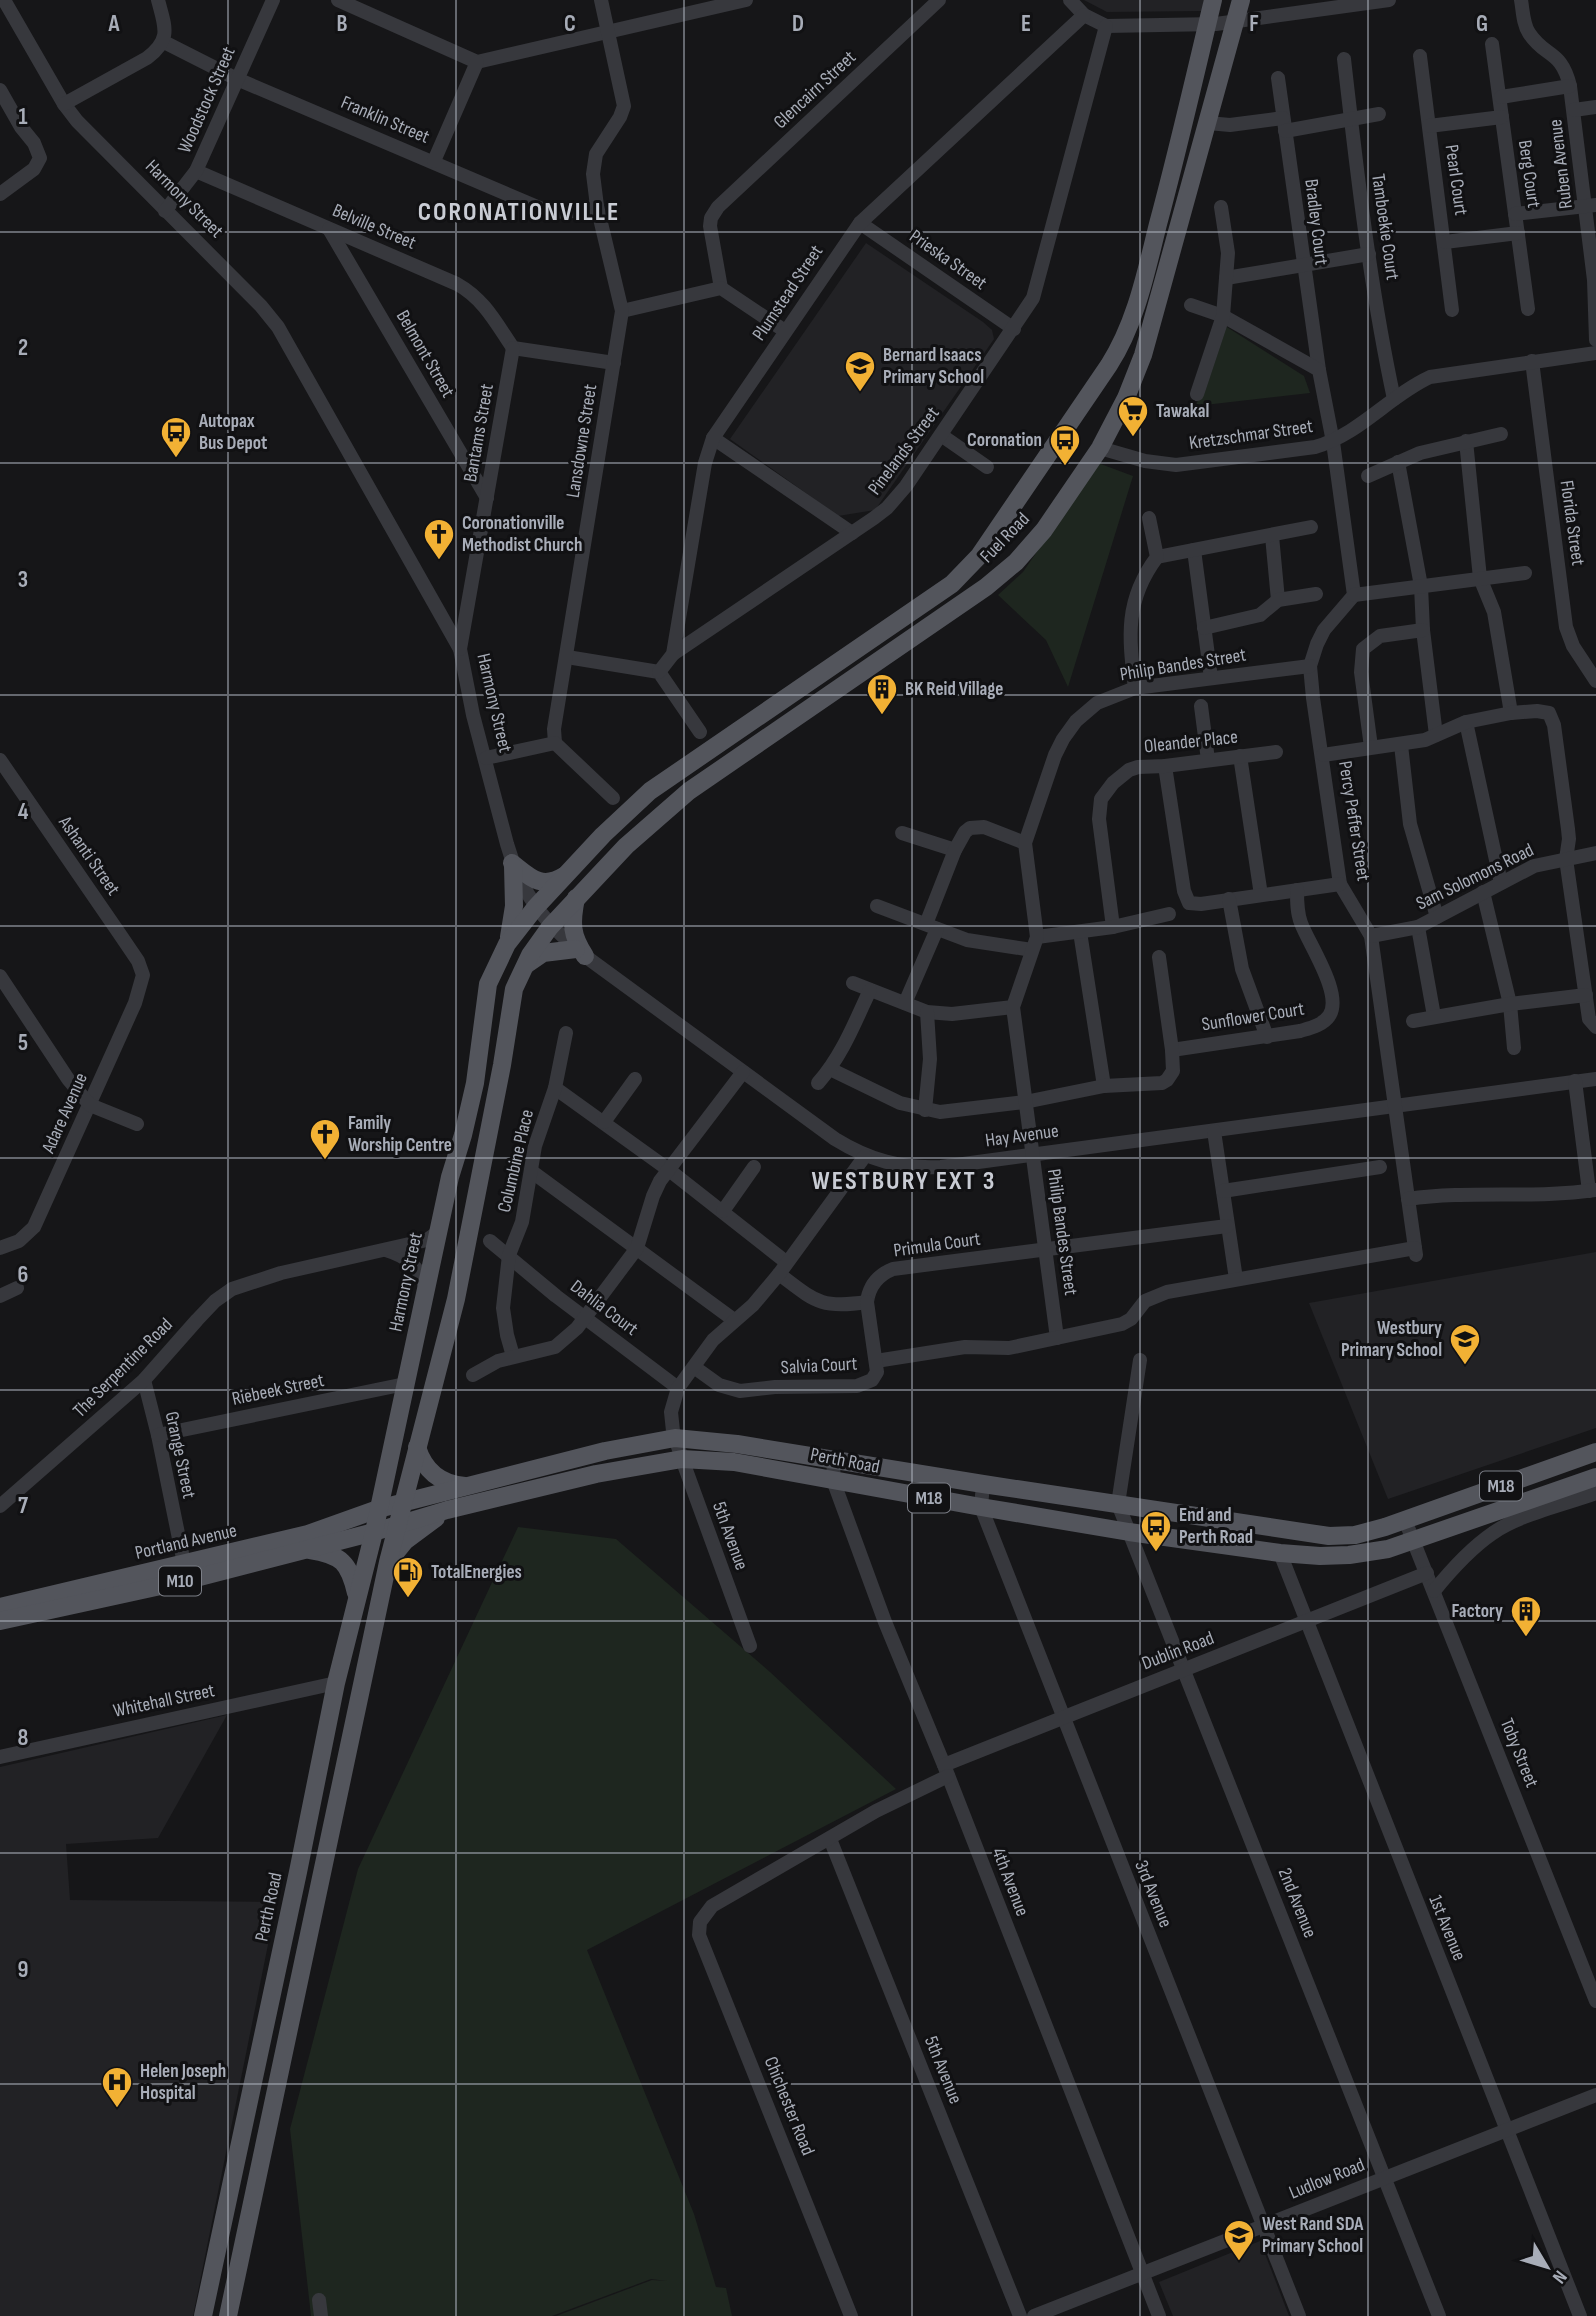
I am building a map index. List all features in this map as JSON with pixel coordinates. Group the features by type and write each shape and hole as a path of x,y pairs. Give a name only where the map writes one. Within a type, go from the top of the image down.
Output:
{"main road":[{"name":"Fuel Road","path":"535,908 644,796 952,584 979,556 1109,365 1126,333 1145,274 1171,175 1213,0"},
{"name":"Fuel Road","path":"551,927 633,839 689,791 1003,574 1044,530 1100,448 1126,398 1143,355 1241,0"},
{"path":"513,864 542,882 553,882 566,874"},
{"path":"507,944 514,906 513,864"},
{"path":"521,970 544,953 580,953 573,934 576,898"},
{"name":"Harmony Street","path":"374,1532 438,1233 480,1054 485,994 507,944 535,908"},
{"path":"228,2316 388,1562 456,1298 502,1065 509,1012 521,970 551,927"},
{"name":"Perth Road","path":"378,1509 605,1451 675,1438 737,1444 1329,1536 1371,1532 1405,1520"},
{"path":"417,1447 423,1463 438,1478 454,1485 468,1486"},
{"name":"M18","path":"1405,1520 1596,1452"},
{"name":"Perth Road","path":"203,2316 336,1683 374,1532 447,1510 596,1474 682,1459 734,1462 1129,1532 1280,1553 1349,1555 1388,1549 1414,1541"},
{"name":"M18","path":"1414,1541 1596,1477"},
{"name":"Portland Avenue","path":"0,1621 186,1572 378,1509"},
{"path":"388,1562 405,1541 447,1510"},
{"name":"Portland Avenue","path":"0,1606 305,1549 374,1532"},
{"path":"305,1549 330,1554 342,1561 352,1576 357,1597"}],"street":[{"name":"Harmony Street","path":"4,0 64,104 77,121 261,306 278,327 460,649 473,715 513,864 535,908"},
{"path":"64,104 147,58 164,42 166,30 158,0"},
{"path":"338,0 477,62 746,0"},
{"path":"601,0 624,106 596,155 593,174 597,206 622,311 721,288 785,331"},
{"name":"Glencairn Street","path":"721,288 709,226 718,207 939,0"},
{"path":"1070,0 1084,15 1106,26 1207,25 1388,0"},
{"name":"Ruben Avenue","path":"1521,0 1526,29 1562,64 1570,86 1591,206 1596,340"},
{"name":"Woodstock Street","path":"165,211 196,172 237,79 278,1"},
{"name":"Plumstead Street","path":"659,672 673,654 705,463 713,438 860,223 1084,15"},
{"name":"Pinelands Street","path":"673,654 887,508 941,435 1033,298 1106,26"},
{"name":"Franklin Street","path":"164,42 237,79 550,212 575,211 597,206"},
{"name":"Berg Court","path":"1492,44 1528,309"},
{"name":"Pearl Court","path":"1420,56 1452,310"},
{"name":"Tamboekie Court","path":"1344,59 1381,341 1394,399"},
{"path":"434,161 477,62"},
{"name":"Bradley Court","path":"1278,78 1303,266 1333,442"},
{"path":"1501,97 1570,86"},
{"path":"0,91 21,127 34,143 40,158 34,169 0,194"},
{"path":"1574,110 1596,107"},
{"path":"1208,123 1284,124 1379,114"},
{"path":"1429,126 1502,117"},
{"name":"Belville Street","path":"196,172 457,284 482,302 513,348"},
{"path":"1516,214 1591,206"},
{"path":"1197,394 1223,316 1228,253 1221,207"},
{"name":"Prieska Street","path":"860,223 1014,329"},
{"name":"Belmont Street","path":"329,229 487,498"},
{"path":"1445,242 1518,233"},
{"path":"1226,278 1369,254"},
{"path":"1191,305 1223,316 1319,370"},
{"name":"Lansdowne Street","path":"555,743 554,729 622,311"},
{"path":"513,348 614,363"},
{"name":"Bantams Street","path":"460,649 513,348"},
{"name":"Kretzschmar Street","path":"1100,448 1145,461 1176,465 1303,449 1333,442 1417,383 1430,377 1596,353"},
{"name":"Florida Street","path":"1532,362 1566,627 1573,646 1596,681"},
{"path":"1368,476 1420,453 1501,434"},
{"path":"941,435 987,467"},
{"path":"713,438 852,533"},
{"path":"1466,441 1480,578 1494,612 1511,713"},
{"path":"1333,442 1354,595 1525,573"},
{"path":"1398,462 1421,586 1423,630 1436,735"},
{"path":"1149,518 1157,557"},
{"path":"1135,688 1130,623 1139,587 1157,557 1311,527"},
{"path":"1272,536 1278,600"},
{"path":"1194,550 1211,678"},
{"path":"1204,628 1260,615 1278,600 1316,594"},
{"name":"Percy Peffer Street","path":"1236,1279 1416,1252 1371,936 1340,884 1310,666 1324,630 1354,595"},
{"path":"1371,747 1361,673 1363,649 1380,636 1423,630"},
{"path":"567,657 659,672 700,732"},
{"name":"Philip Bandes Street","path":"1057,1338 1013,1007 1034,943 1025,843 1055,755 1076,721 1097,703 1135,688 1310,666"},
{"path":"1201,706 1208,760"},
{"path":"1323,755 1425,740 1466,722 1511,713 1549,713 1553,719 1569,839 1566,859 1589,1019 1596,1027"},
{"path":"1466,722 1501,883"},
{"path":"485,758 555,743 613,798"},
{"path":"1401,745 1410,824 1437,917"},
{"name":"Oleander Place","path":"1113,927 1099,819 1101,799 1120,776 1138,767 1276,752"},
{"path":"1240,756 1261,895"},
{"name":"Ashanti Street","path":"0,760 138,961 143,975"},
{"path":"1165,766 1184,891 1189,904 1340,884"},
{"path":"905,1003 955,850 965,832 984,827 1025,843"},
{"path":"902,833 955,850"},
{"name":"Sam Solomons Road","path":"1371,936 1418,927 1534,866 1596,853"},
{"name":"Sunflower Court","path":"1172,1050 1267,1037 1318,1025 1329,1016 1332,1010 1329,985 1300,921 1297,890"},
{"path":"1483,892 1510,1004 1514,1048"},
{"path":"1229,900 1240,961 1267,1037"},
{"path":"877,906 982,943 1034,943 1169,914"},
{"name":"Hay Avenue","path":"535,908 551,927 580,953 835,1139 865,1156 900,1166 924,1168 1596,1079"},
{"path":"1418,927 1434,1016"},
{"path":"1080,932 1104,1086"},
{"path":"830,1069 894,1100 940,1112 1025,1102 1104,1086 1146,1085 1167,1080 1173,1071 1172,1050 1159,957"},
{"name":"Adare Avenue","path":"0,1248 19,1241 34,1227 135,1003 143,975"},
{"path":"0,976 68,1079 90,1105 137,1124"},
{"path":"853,983 927,1012 952,1014 1013,1007"},
{"path":"818,1083 830,1069 870,990"},
{"path":"1413,1021 1510,1004 1586,995"},
{"path":"925,1110 930,1059 927,1012"},
{"name":"Columbine Place","path":"513,1356 503,1308 509,1255 522,1222 538,1134 555,1088 566,1033"},
{"path":"473,1375 491,1364 513,1356 555,1347 586,1319 636,1248 653,1196 669,1170 743,1072"},
{"path":"604,1122 635,1079"},
{"path":"1408,1199 1435,1195 1537,1195 1592,1190 1575,1081"},
{"path":"555,1088 723,1211 803,1292 824,1303 839,1306 867,1302"},
{"path":"876,1361 965,1347 1009,1348 1122,1324 1131,1319 1145,1301 1158,1295 1236,1279 1214,1131"},
{"path":"678,1388 713,1340 753,1305 865,1156"},
{"path":"723,1211 754,1167"},
{"path":"1223,1191 1380,1167"},
{"path":"531,1171 734,1320"},
{"name":"Primula Court","path":"867,1302 871,1287 881,1276 893,1269 1227,1226"},
{"name":"The Serpentine Road","path":"0,1506 144,1380 222,1295 239,1285 427,1240 438,1233"},
{"path":"490,1241 509,1255"},
{"path":"385,1250 411,1261 422,1275 426,1289"},
{"name":"Dahlia Court","path":"509,1255 586,1319 678,1388"},
{"path":"0,1296 17,1288"},
{"name":"Salvia Court","path":"694,1367 719,1385 740,1391 775,1387 857,1385 875,1377 876,1361 867,1302"},
{"path":"1118,1504 1140,1360"},
{"name":"Grange Street","path":"144,1380 186,1572"},
{"name":"Riebeek Street","path":"158,1435 405,1384"},
{"name":"5th Avenue","path":"678,1388 671,1412 675,1438 750,1646"},
{"name":"4th Avenue","path":"834,1460 833,1480 885,1622 1159,2316"},
{"name":"3rd Avenue","path":"983,1484 981,1507 1299,2316"},
{"path":"1434,1591 1448,1573 1494,1532 1514,1522 1596,1493"},
{"name":"2nd Avenue","path":"1118,1504 1439,2316"},
{"name":"Toby Street","path":"1405,1520 1596,2001"},
{"name":"1st Avenue","path":"1280,1553 1580,2316"},
{"name":"Dublin Road","path":"706,1911 946,1771 1063,1717 1427,1573"},
{"name":"Whitehall Street","path":"0,1757 336,1683"},
{"name":"5th Avenue","path":"830,1839 1020,2316"},
{"name":"Chichester Road","path":"706,1911 700,1922 699,1935 852,2316"},
{"name":"Ludlow Road","path":"1034,2316 1596,2095"},
{"path":"319,2300 321,2316"}],"shaded area":[{"path":"1084,0 1204,0 1202,11 1107,12"},
{"name":"Bernard Isaacs Primary School","path":"866,243 983,322 992,330 994,339 875,510 838,516 730,439"},
{"path":"1222,324 1304,376 1310,393 1196,406"},
{"path":"1098,463 1133,476 1068,687 1046,640 998,595 1023,572"},
{"name":"Westbury Primary School","path":"1596,1252 1596,1428 1388,1499 1309,1303"},
{"path":"518,1527 616,1539 770,1672 896,1789 587,1950 694,2214 716,2287 726,2288 732,2316 556,2316 652,2280 667,2281 651,2279 552,2316 311,2316 290,2129 358,1869"},
{"name":"Helen Joseph Hospital","path":"227,1715 158,1838 66,1844 70,1900 277,1900 193,2316 0,2316 0,1767"},
{"name":"West Rand SDA Primary School","path":"1260,2241 1289,2316 1173,2316 1159,2282"}],"place":[{"name":"Bernard Isaacs Primary School","path":"860,393"},
{"name":"Tawakal","path":"1133,438"},
{"name":"Autopax Bus Depot","path":"176,459"},
{"name":"Coronation","path":"1065,467"},
{"name":"Coronationville Methodist Church","path":"439,561"},
{"name":"BK Reid Village","path":"882,716"},
{"name":"Family Worship Centre","path":"325,1161"},
{"name":"Westbury Primary School","path":"1465,1366"},
{"name":"End and Perth Road","path":"1156,1553"},
{"name":"TotalEnergies","path":"408,1599"},
{"name":"Factory","path":"1526,1638"},
{"name":"Helen Joseph Hospital","path":"117,2109"},
{"name":"West Rand SDA Primary School","path":"1239,2262"}],"district":[{"name":"CORONATIONVILLE","path":"519,212"},
{"name":"WESTBURY EXT 3","path":"904,1181"}]}
